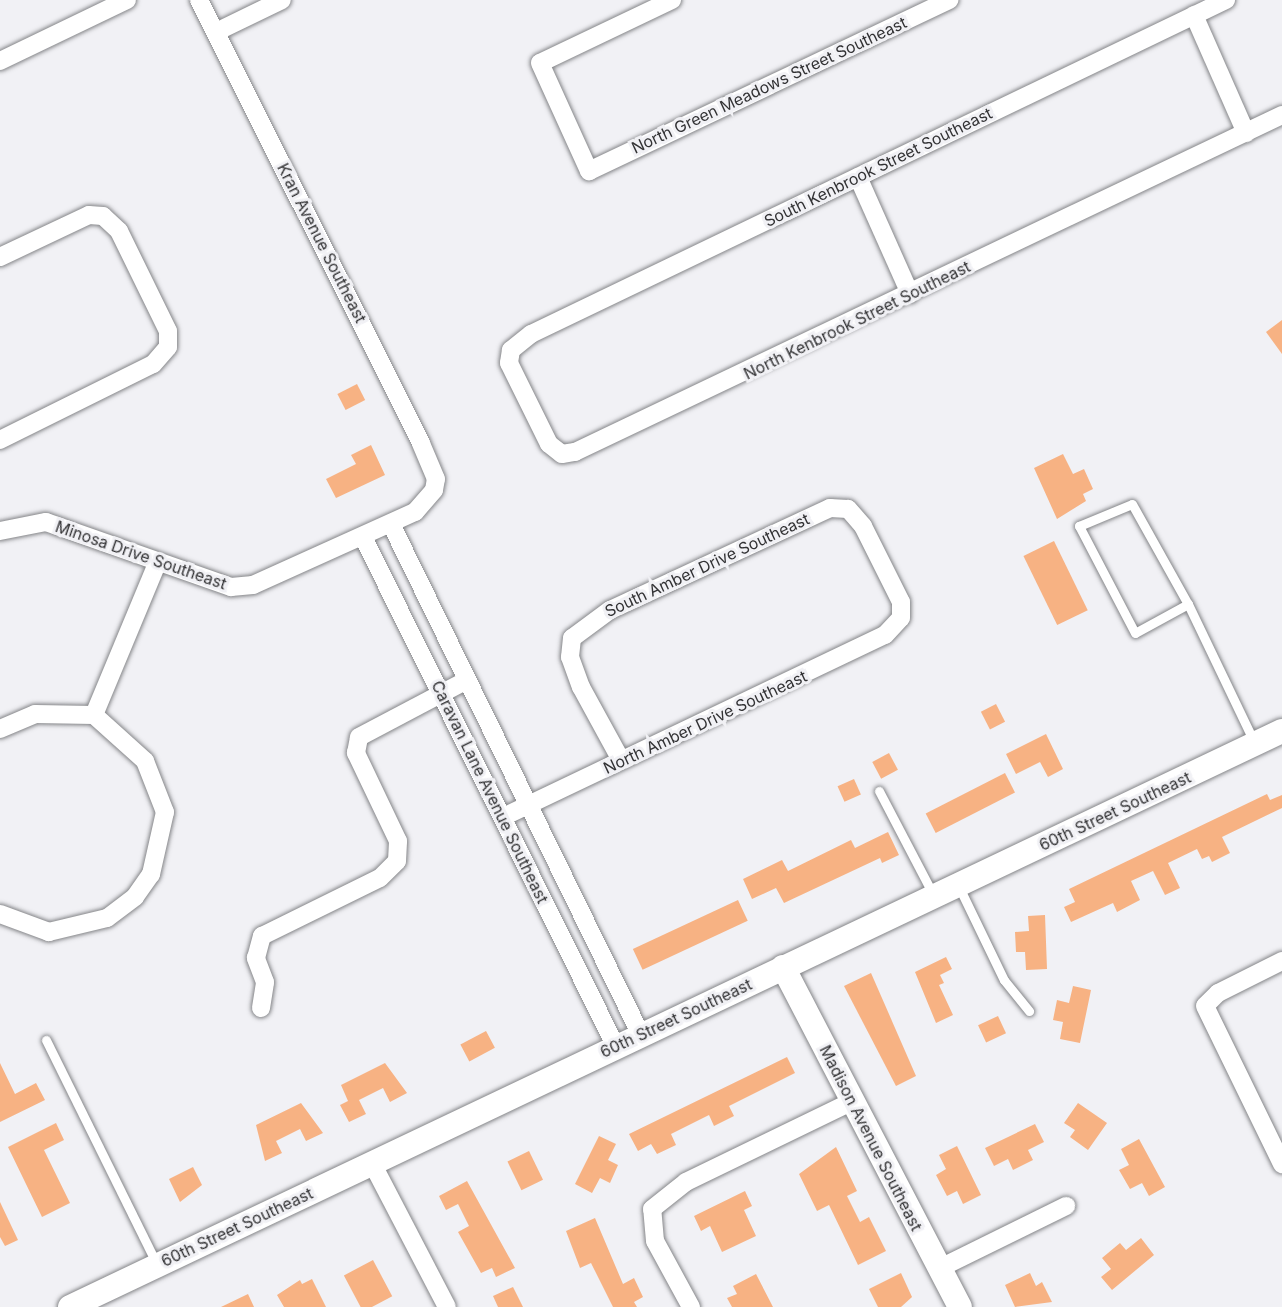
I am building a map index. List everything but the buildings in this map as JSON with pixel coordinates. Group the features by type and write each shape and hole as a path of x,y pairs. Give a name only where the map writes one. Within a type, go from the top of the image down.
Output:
{"main road":[{"name":"60th Street Southeast","path":"75,1306 1282,731"},
{"name":"Madison Avenue Southeast","path":"783,967 938,1269 960,1307"}],"street":[{"path":"0,61 127,0"},
{"name":"Kran Avenue Southeast","path":"199,0 434,469 434,490"},
{"path":"216,32 282,0"},
{"name":"North Green Meadows Street Southeast","path":"672,0 540,63 589,171 949,0"},
{"name":"South Kenbrook Street Southeast","path":"531,334 1226,0"},
{"path":"1194,15 1245,133"},
{"name":"North Kenbrook Street Southeast","path":"531,334 511,350 508,363 549,444 562,454 602,442 1282,115"},
{"path":"858,177 910,294"},
{"path":"0,257 89,216 103,216 119,231 168,331 168,347 153,364 0,440"},
{"name":"Minosa Drive Southeast","path":"0,529 45,522 157,564 231,587 253,585 391,524 428,502 434,490"},
{"name":"South Amber Drive Southeast","path":"621,760 581,687 570,657 572,638 610,610 830,508 848,509"},
{"name":"North Amber Drive Southeast","path":"502,818 621,760 813,672 885,635 901,618 894,586 863,525 848,509"},
{"name":"Caravan Lane Avenue Southeast","path":"391,524 641,1035"},
{"name":"Caravan Lane Avenue Southeast","path":"363,537 616,1047"},
{"path":"94,715 157,564"},
{"path":"261,1008 265,982 256,958 262,936 380,878 397,861 398,841 356,753 359,737 467,680"},
{"path":"0,729 35,714 94,715 127,740 159,787 165,812 151,874 126,904 80,928 50,932 0,914"},
{"path":"1282,961 1218,993 1205,1006 1282,1164"},
{"path":"691,1307 655,1241 652,1209 686,1182 853,1101"},
{"path":"372,1163 447,1307"},
{"path":"938,1269 1066,1206"}],"lane":[{"path":"1188,604 1135,633 1079,526 1132,504 1188,604 1255,744"},
{"path":"879,791 934,896"},
{"path":"958,885 1004,980 1029,1011"},
{"path":"46,1040 157,1265"}]}
